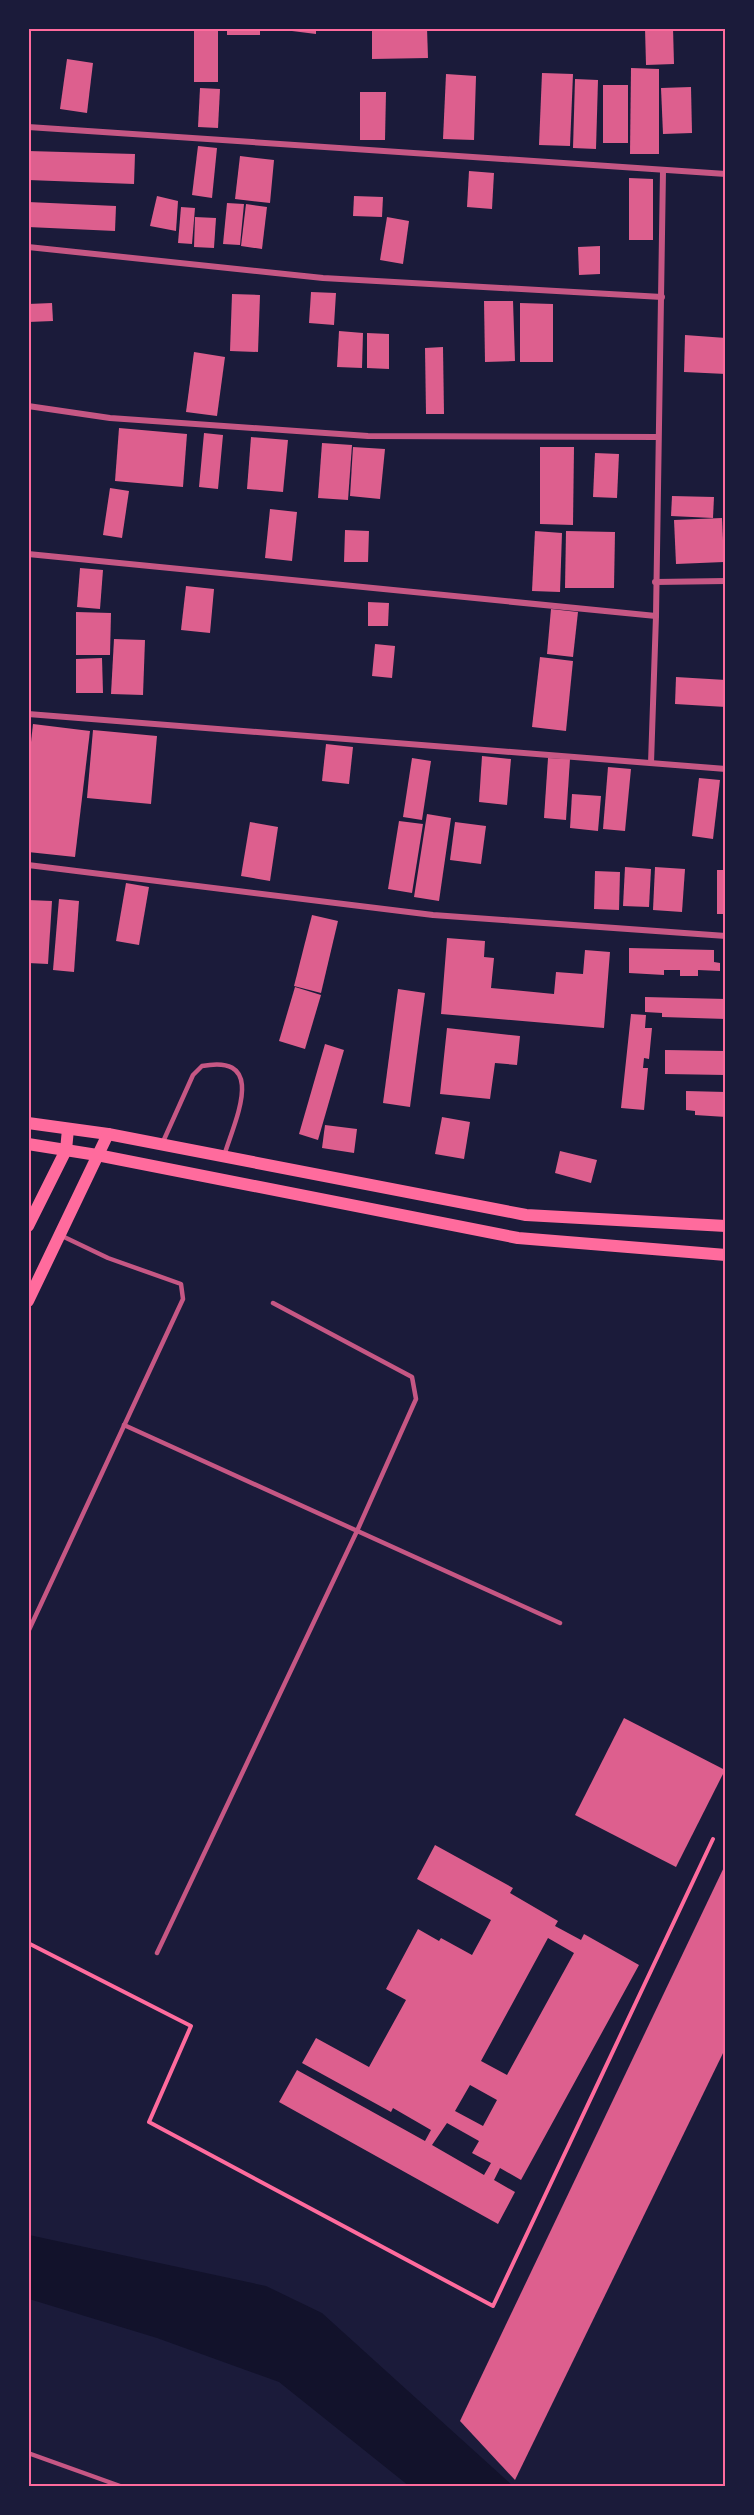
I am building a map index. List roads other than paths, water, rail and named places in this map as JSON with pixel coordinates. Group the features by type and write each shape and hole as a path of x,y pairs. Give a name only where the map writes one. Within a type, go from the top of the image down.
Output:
{"main road":[{"path":"28,1123 108,1134 526,1215 726,1226"},
{"path":"28,1226 66,1150 68,1129"},
{"path":"28,1301 108,1134"},
{"path":"28,1144 97,1155 519,1238 726,1255"}],"street":[{"path":"28,127 726,174"},
{"path":"651,764 656,616 657,437 662,297 663,171"},
{"path":"28,247 323,278 662,297"},
{"path":"28,406 110,418 369,436 657,437"},
{"path":"28,554 656,616"},
{"path":"655,582 726,581"},
{"path":"28,714 726,769"},
{"path":"28,865 433,915 726,936"}],"lane":[{"path":"162,1144 193,1075 202,1066 226,1065 234,1067 242,1076 243,1091 224,1156"},
{"path":"28,1632 183,1299 181,1284 108,1258 59,1235"},
{"path":"157,1953 357,1531 416,1399 412,1377 273,1303"},
{"path":"124,1425 560,1623"},
{"path":"28,2453 120,2487"}]}
